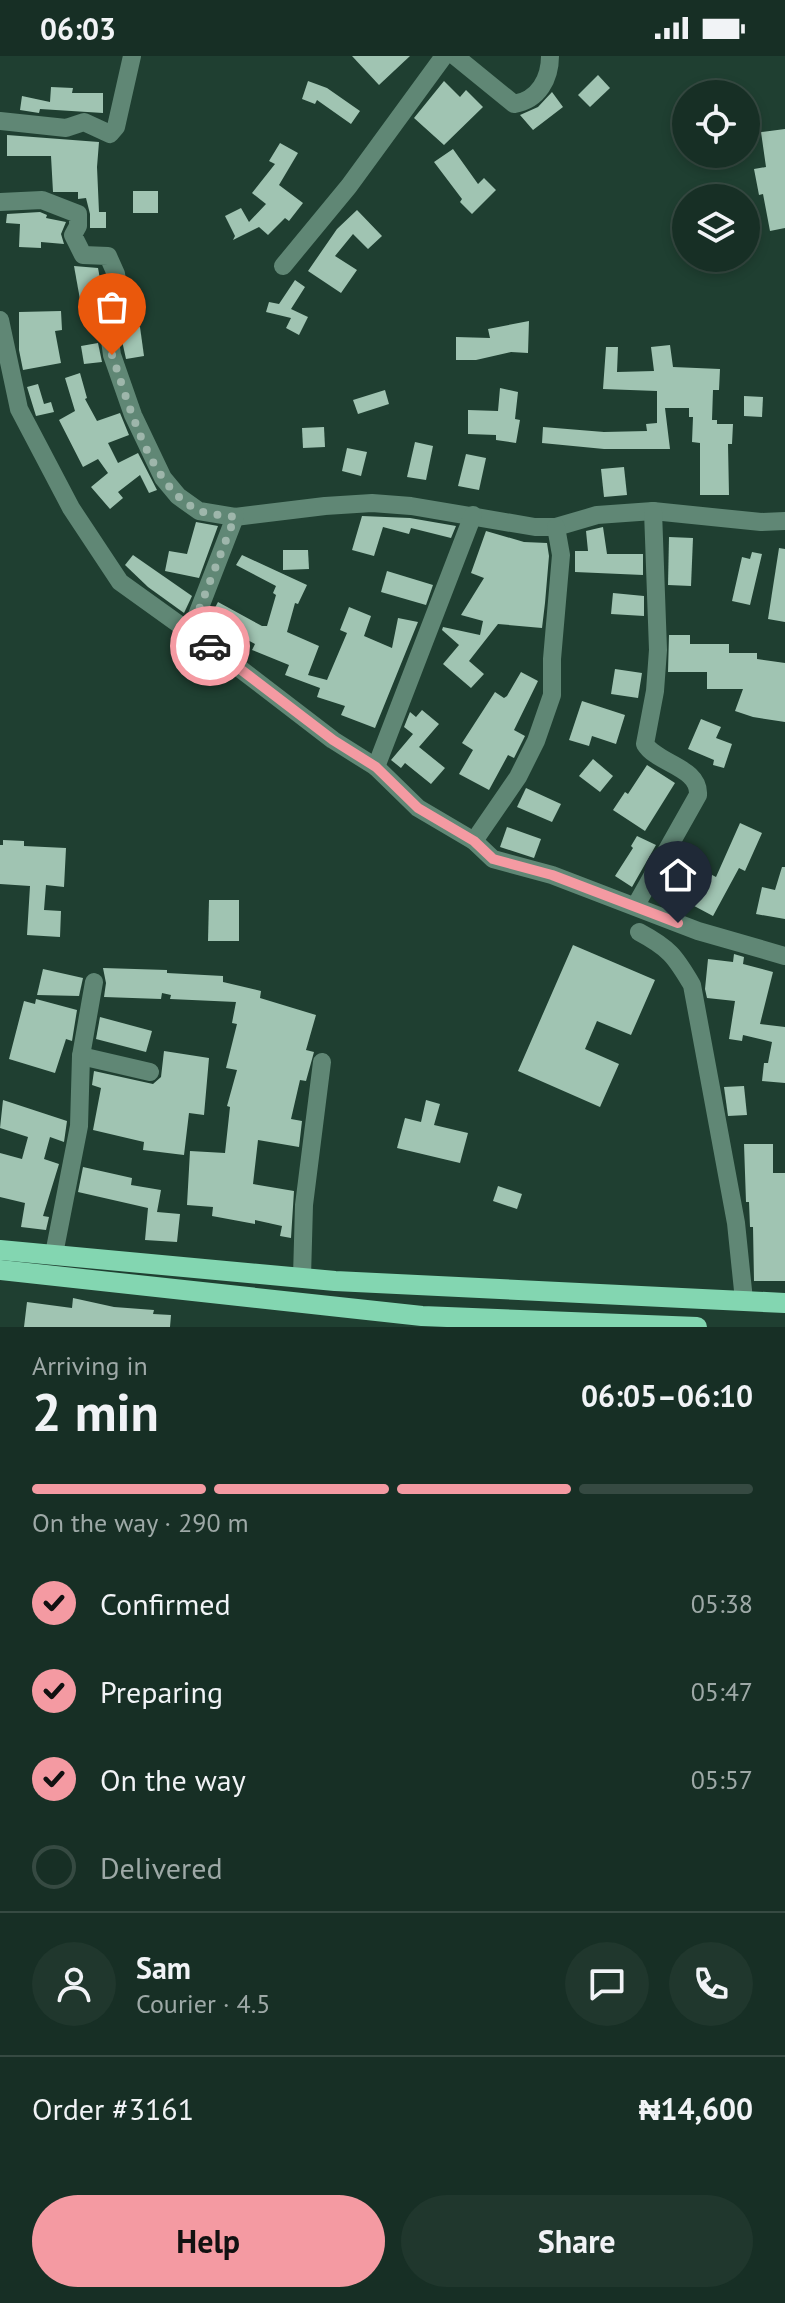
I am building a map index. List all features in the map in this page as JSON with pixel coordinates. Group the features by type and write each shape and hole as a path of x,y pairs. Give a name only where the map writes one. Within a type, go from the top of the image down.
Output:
{"main road":[{"path":"0,1250 379,1284 785,1303"},
{"path":"0,1270 421,1322 697,1327"}],"street":[{"path":"0,121 66,128 84,122 110,134 116,127 132,56"},
{"path":"283,266 349,186 444,56"},
{"path":"455,56 514,104 521,103 541,88 551,73 550,56"},
{"path":"0,202 42,200 78,214 78,226 73,235 83,255 108,256 116,274 122,311 109,333 112,355 133,415 158,469 178,496 199,511 235,517 372,503 473,515 535,527 556,527 597,515 653,511 761,522 785,521"},
{"path":"0,320 19,409 32,438 91,541 120,582 333,740 376,767 418,808 474,841 493,859 552,875 698,931 785,956"},
{"path":"636,905 698,795 694,778 656,756 645,744 655,691 658,650 653,511"},
{"path":"376,767 473,515"},
{"path":"190,633 235,517"},
{"path":"474,841 518,777 536,741 552,695 561,555 556,527"},
{"path":"639,932 665,946 679,962 692,985 736,1223 744,1300"},
{"path":"54,1254 79,1126 81,1056 94,982"},
{"path":"81,1056 150,1072"},
{"path":"302,1277 304,1205 322,1062"}],"building":[{"path":"352,56 410,56 379,85"},
{"path":"598,75 610,88 590,107 578,95"},
{"path":"308,81 327,88 360,111 351,124 317,100 315,104 302,99"},
{"path":"444,81 460,97 466,90 483,107 444,145 414,118"},
{"path":"51,87 73,88 72,93 103,93 103,113 20,110 22,96 50,102"},
{"path":"552,92 563,107 533,130 520,115 538,107"},
{"path":"785,129 785,228 770,231 763,194 760,195 760,184 757,184 754,169 766,167 761,132"},
{"path":"7,135 99,142 99,212 106,212 106,228 90,228 86,198 78,199 78,192 53,192 51,156 7,156"},
{"path":"280,143 298,153 279,185 303,203 289,221 285,218 268,235 259,227 233,240 235,236 225,216 241,208 249,222 266,204 252,193 275,164 269,161"},
{"path":"453,149 478,184 484,178 496,190 472,214 460,202 462,199 434,162"},
{"path":"133,191 158,191 158,213 133,213"},
{"path":"357,210 382,236 368,249 353,234 335,256 357,270 341,293 308,271 337,229"},
{"path":"40,212 47,215 46,218 66,222 61,234 64,244 41,242 41,248 19,247 20,224 6,223 7,214"},
{"path":"74,266 98,268 104,301 81,305"},
{"path":"295,280 305,287 291,309 308,317 299,335 286,328 291,318 266,312 269,302 279,304"},
{"path":"61,311 62,330 55,331 61,363 23,370 19,350 19,312"},
{"path":"529,321 528,353 511,352 476,360 456,360 456,337 490,338 488,329"},
{"path":"140,327 144,356 126,359 121,336 125,329"},
{"path":"98,343 102,362 84,364 81,346"},
{"path":"670,345 673,367 720,369 719,390 713,390 712,420 717,420 717,424 733,424 732,444 728,444 729,495 700,495 700,443 692,442 693,417 689,417 689,408 665,408 670,449 604,449 542,443 543,427 604,432 647,431 646,424 657,423 657,391 603,389 606,347 618,347 617,372 654,371 651,347"},
{"path":"80,373 85,399 97,421 120,413 129,435 108,443 118,463 138,453 157,490 149,493 140,475 118,492 123,498 110,509 91,487 108,473 98,459 83,467 59,420 75,411 65,378"},
{"path":"38,384 44,404 51,402 54,412 36,416 27,387"},
{"path":"500,388 518,392 515,419 520,420 516,443 496,440 496,435 468,434 468,410 498,411"},
{"path":"385,390 389,404 358,414 353,400"},
{"path":"744,396 763,397 762,417 744,416"},
{"path":"324,427 325,447 303,448 302,428"},
{"path":"415,442 433,446 426,480 407,477"},
{"path":"347,448 367,452 361,476 342,471"},
{"path":"466,454 486,458 479,490 458,486"},
{"path":"624,467 627,495 604,497 601,469"},
{"path":"362,516 410,518 456,526 451,538 411,528 409,534 383,527 374,556 352,550"},
{"path":"196,522 218,526 199,578 165,571 169,551 187,554"},
{"path":"603,527 607,554 643,554 643,575 575,572 575,551 588,551 586,531"},
{"path":"486,531 524,542 547,543 549,556 545,603 542,628 498,624 469,661 484,674 471,688 443,664 459,645 442,630 443,627 480,635 483,621 461,615 484,578 471,573"},
{"path":"669,537 693,538 691,586 668,585"},
{"path":"779,548 785,549 785,622 768,619"},
{"path":"283,550 308,550 309,569 283,570"},
{"path":"752,552 762,554 750,605 732,601 742,557 750,559"},
{"path":"133,555 192,596 184,613 148,587 125,565"},
{"path":"242,555 307,585 298,604 295,603 287,632 319,646 308,675 327,680 347,633 340,630 349,607 371,616 364,636 392,648 398,618 418,622 375,728 341,715 345,706 317,697 320,688 285,675 289,665 252,650 255,644 209,619 218,602 267,626 276,586 236,565"},
{"path":"387,571 433,585 426,605 381,592"},
{"path":"613,593 644,596 644,616 611,614"},
{"path":"669,635 690,635 690,644 729,644 729,653 757,653 757,659 785,663 785,722 735,711 743,689 707,689 707,672 668,672"},
{"path":"615,669 642,673 638,698 611,694"},
{"path":"521,672 538,681 514,730 525,736 514,758 508,755 489,790 459,774 473,750 462,743 495,692 504,698 507,696"},
{"path":"582,701 625,715 616,744 592,736 589,746 569,740"},
{"path":"422,710 439,724 419,747 445,768 431,784 405,763 401,768 391,760 413,734 404,727 410,712 416,717"},
{"path":"701,719 721,727 716,738 732,744 724,768 713,765 714,760 688,749"},
{"path":"593,759 613,776 600,792 579,776"},
{"path":"647,765 675,783 645,831 613,810"},
{"path":"526,788 561,804 552,822 517,807"},
{"path":"740,823 762,833 745,871 739,868 713,916 681,899 678,904 658,892 679,858 716,877"},
{"path":"507,827 541,839 534,858 500,847"},
{"path":"637,836 656,845 632,887 615,876"},
{"path":"3,840 24,841 24,846 66,848 64,887 46,885 44,910 61,911 60,937 27,935 30,886 0,884 0,845 3,845"},
{"path":"782,867 785,867 785,919 756,914 762,887 775,890"},
{"path":"209,900 239,900 239,941 208,941"},
{"path":"573,945 655,980 631,1035 597,1021 585,1049 619,1064 600,1107 518,1071"},
{"path":"734,954 744,957 743,964 773,972 760,1024 785,1027 785,1083 762,1081 764,1063 768,1063 772,1042 743,1035 742,1041 729,1039 735,1001 707,998 708,959 733,962"},
{"path":"103,968 223,976 223,982 261,991 260,998 316,1015 306,1050 314,1052 306,1081 300,1080 291,1119 302,1121 299,1147 258,1140 253,1184 294,1191 291,1238 280,1236 282,1226 212,1216 213,1207 187,1205 190,1151 225,1153 230,1107 227,1106 237,1070 226,1068 237,1024 232,1023 236,1002 170,999 171,995 162,993 161,999 104,997 106,983"},
{"path":"43,969 83,978 79,996 37,995"},
{"path":"36,999 77,1010 72,1041 66,1039 55,1073 9,1059 24,1001 35,1004"},
{"path":"100,1017 152,1031 146,1052 96,1039"},
{"path":"164,1051 209,1058 204,1115 189,1113 184,1155 143,1150 144,1142 93,1130 101,1088 92,1085 94,1071 153,1084 161,1077"},
{"path":"744,1086 747,1115 728,1116 724,1087"},
{"path":"3,1100 67,1121 64,1142 50,1137 44,1159 59,1164 43,1216 49,1217 46,1230 21,1227 25,1203 0,1197 0,1153 22,1159 28,1137 0,1128"},
{"path":"426,1100 440,1104 434,1125 468,1133 460,1163 397,1148 405,1118 421,1122"},
{"path":"744,1144 773,1144 773,1173 785,1173 785,1281 754,1281 753,1227 750,1227 749,1202 746,1202"},
{"path":"83,1167 132,1178 131,1185 161,1190 157,1212 180,1214 177,1242 145,1240 148,1208 78,1192"},
{"path":"498,1186 522,1194 517,1209 493,1201"},
{"path":"73,1298 171,1315 170,1327 24,1327 27,1302 72,1308"}],"way so far":[{"path":"112,355 133,415 163,478 178,496 199,511 235,517 190,633 210,646"}],"route":[{"path":"210,646 333,740 376,767 418,808 474,841 493,859 552,875 678,923"}]}
